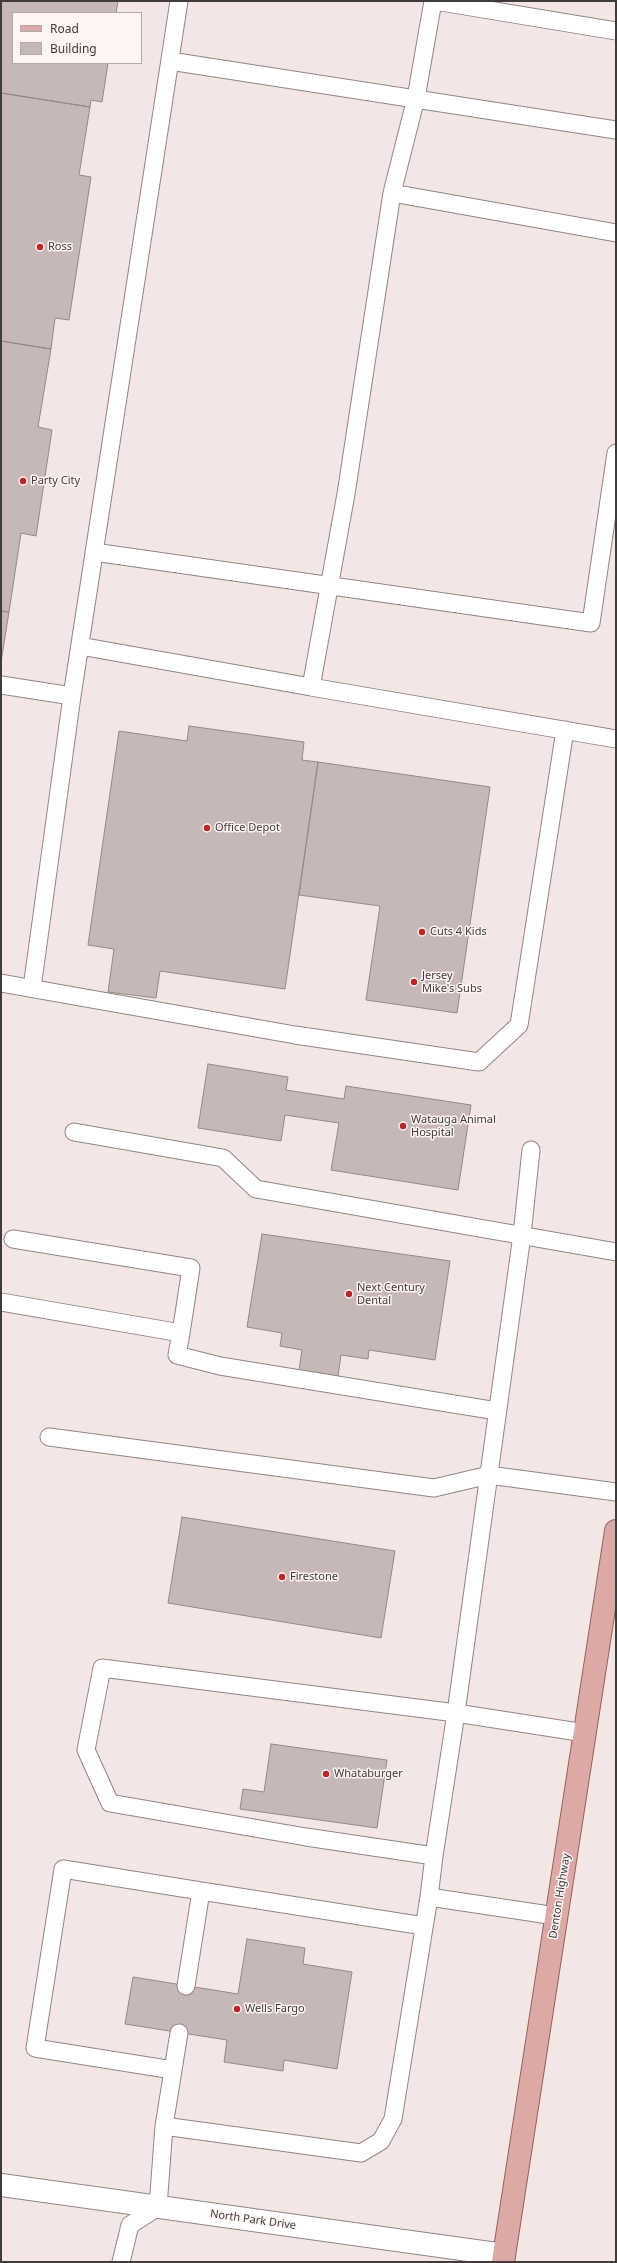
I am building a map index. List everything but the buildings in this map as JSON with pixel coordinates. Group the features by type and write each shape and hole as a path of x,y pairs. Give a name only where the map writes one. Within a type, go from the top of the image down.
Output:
{"main road":[{"name":"Denton Highway","path":"504,2258 616,1531"}],"street":[{"name":"North Park Drive","path":"1,2185 504,2258"}],"lane":[{"path":"32,988 72,696 179,1"},
{"path":"311,688 346,494 392,193 416,98 434,1 616,31"},
{"path":"170,61 616,130"},
{"path":"392,193 616,233"},
{"path":"94,552 591,622 616,453"},
{"path":"80,646 311,688 616,739"},
{"path":"1,685 72,696"},
{"path":"1,983 294,1035 479,1062 519,1025 566,730"},
{"path":"74,1132 223,1158 256,1189 616,1252"},
{"path":"164,2126 361,2153 381,2141 394,2119 456,1713 522,1235 531,1150"},
{"path":"13,1239 191,1268 177,1355 220,1366 498,1411"},
{"path":"1,1302 181,1333"},
{"path":"49,1437 434,1488 489,1475 616,1492"},
{"path":"434,1856 306,1837 110,1803 86,1750 102,1668 456,1713 585,1733"},
{"path":"173,2070 35,2048 63,1869 424,1926"},
{"path":"186,1986 202,1891"},
{"path":"429,1897 556,1916"},
{"path":"121,2262 130,2225 158,2207 164,2126 179,2032"}],"place":[{"name":"Ross","path":"40,247"},
{"name":"Party City","path":"23,481"},
{"name":"Office Depot","path":"207,828"},
{"name":"Cuts 4 Kids","path":"422,932"},
{"name":"Jersey Mike's Subs","path":"414,982"},
{"name":"Watauga Animal Hospital","path":"403,1126"},
{"name":"Next Century Dental","path":"349,1294"},
{"name":"Firestone","path":"282,1577"},
{"name":"Whataburger","path":"326,1774"},
{"name":"Wells Fargo","path":"237,2009"}]}
